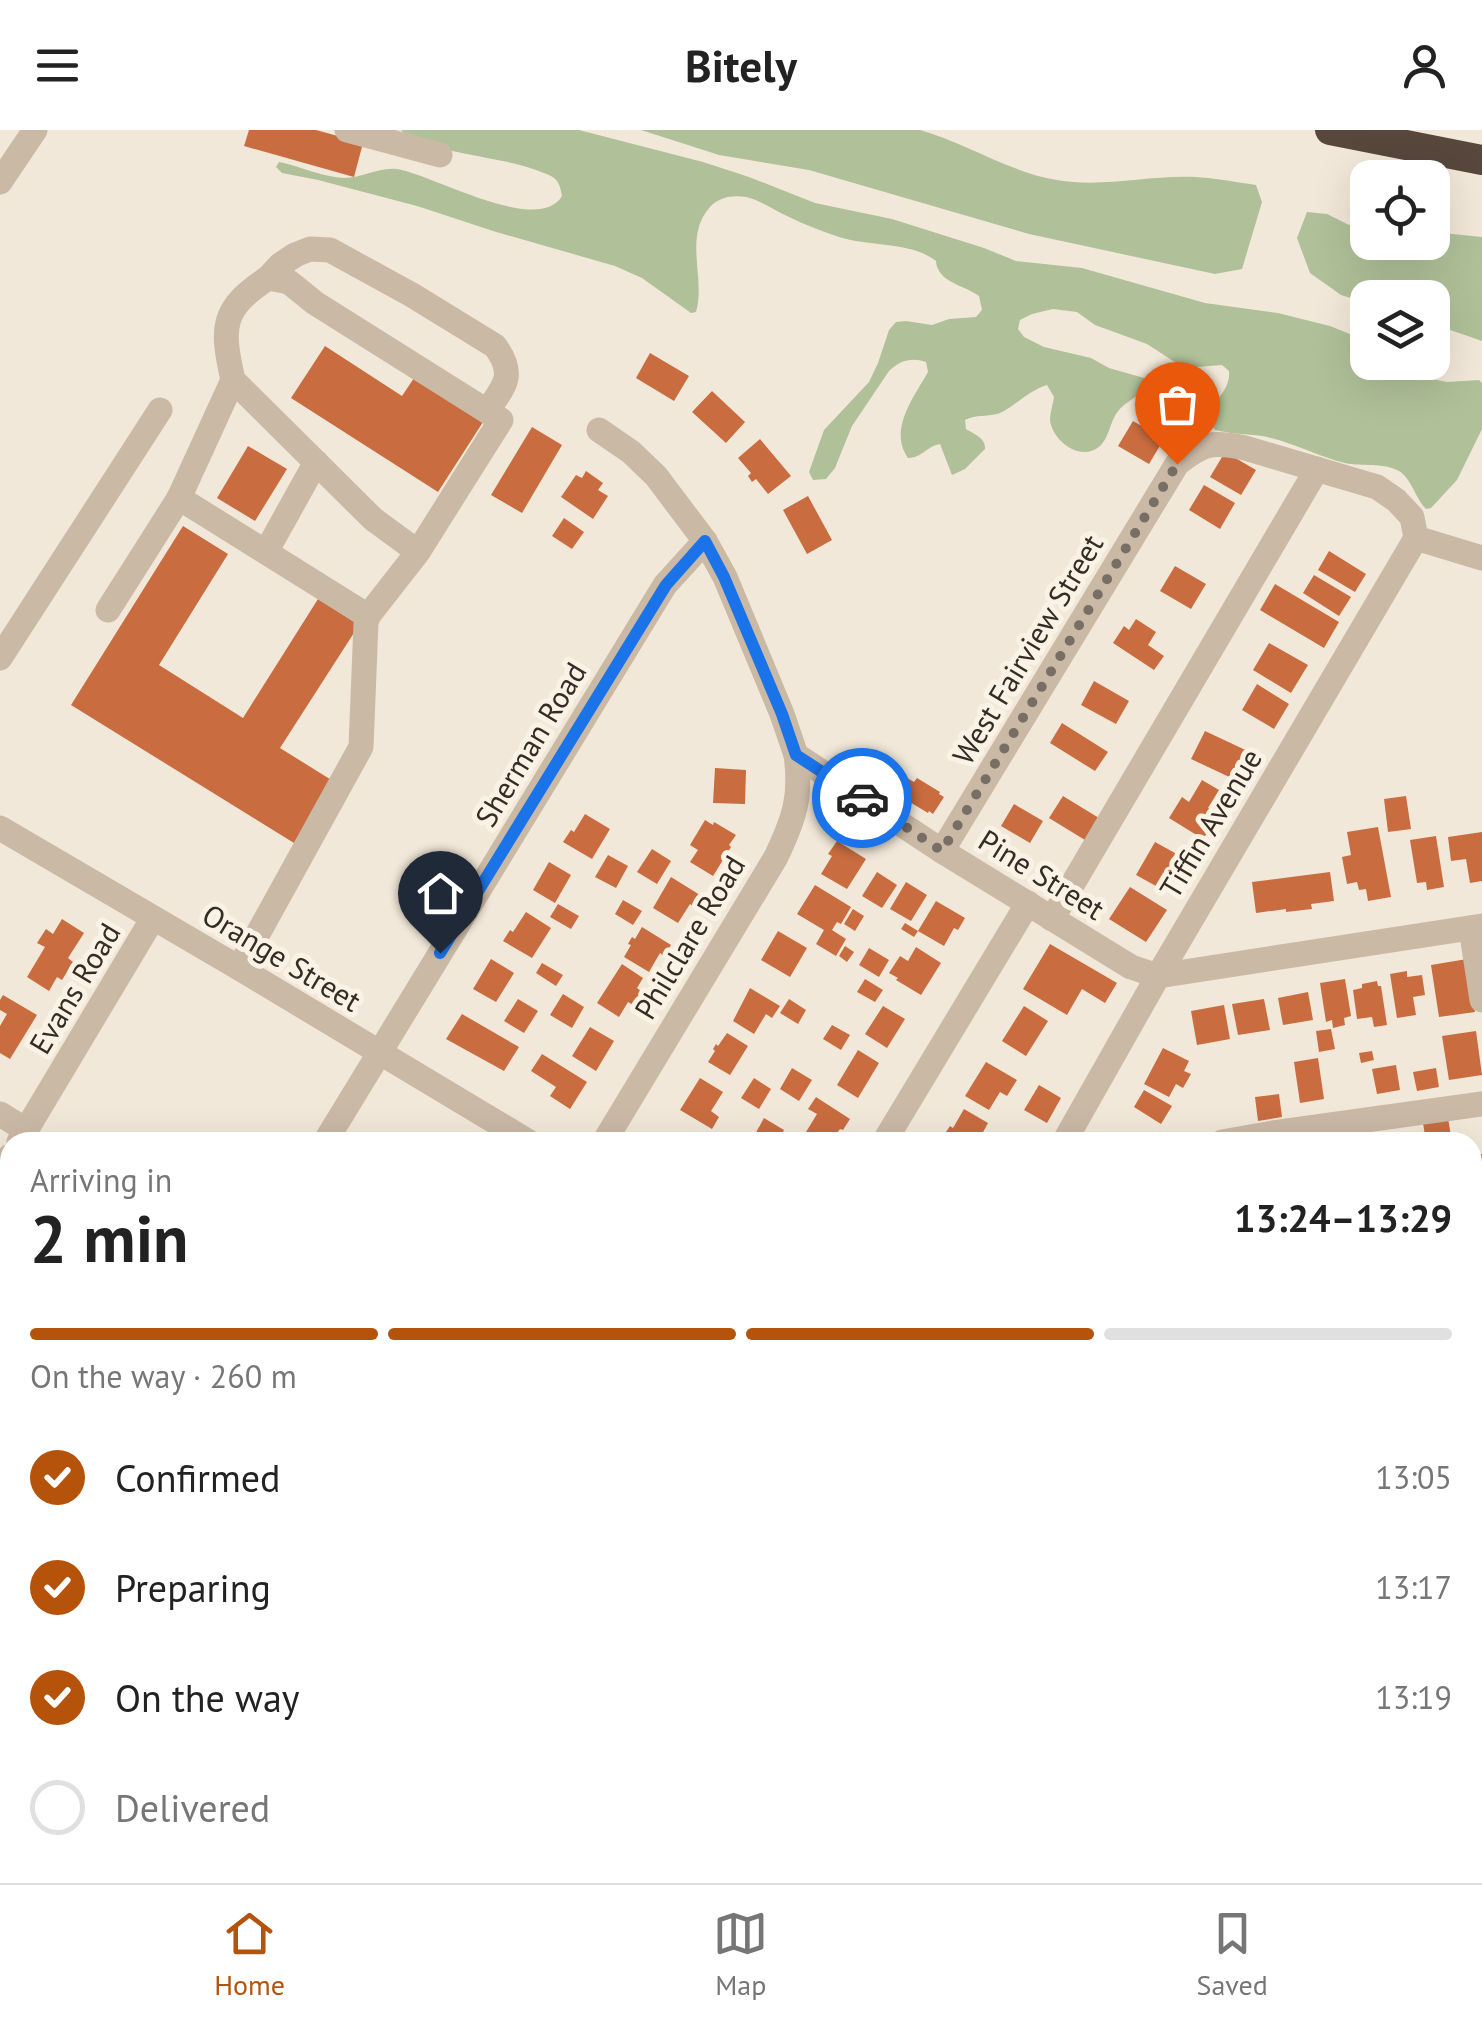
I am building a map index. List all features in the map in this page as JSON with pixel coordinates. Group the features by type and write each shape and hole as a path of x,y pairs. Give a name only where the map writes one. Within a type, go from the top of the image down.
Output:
{"highway":[{"path":"1330,130 1482,160"},
{"path":"1423,148 1482,180"}],"street":[{"path":"0,182 36,130"},
{"path":"348,130 440,156"},
{"path":"418,552 373,519 233,380 226,349 228,317 246,293 294,255 310,249 330,250 495,346 504,358 506,384 487,411"},
{"path":"239,968 361,748 368,616 418,552 501,420 316,304 289,282 268,278"},
{"path":"108,610 179,498 233,380"},
{"path":"0,658 160,410"},
{"path":"599,430 656,476 705,541 724,577 796,755"},
{"name":"West Fairview Street","path":"942,851 1177,464 1198,447 1223,444 1245,448 1377,487 1412,517 1416,538"},
{"path":"266,552 316,462"},
{"path":"1052,919 1316,469"},
{"path":"179,498 368,616"},
{"path":"1416,538 1482,558"},
{"name":"Tiffin Avenue","path":"1070,1132 1416,538"},
{"name":"Sherman Road","path":"331,1132 666,585 705,541"},
{"name":"Pine Street","path":"796,755 1052,919 1131,967 1158,976"},
{"name":"Philclare Road","path":"610,1132 776,856 797,804 796,755"},
{"name":"Orange Street","path":"0,828 512,1132"},
{"path":"890,1132 1028,903"},
{"name":"Evans Road","path":"24,1132 153,918"},
{"path":"1158,976 1477,927 1482,1000"},
{"path":"1280,1132 1482,1104"},
{"path":"0,1114 18,1132"}],"green space":[{"path":"401,130 579,130 703,162 815,203 892,219 1016,261 1082,268 1205,303 1278,313 1330,326 1350,334 1350,380 1479,380 1482,429 1457,480 1426,509 1407,479 1392,468 1345,463 1272,438 1215,430 1207,418 1229,378 1229,371 1222,365 1184,368 1147,344 1095,325 1077,312 1053,309 1020,320 1018,329 1024,337 1044,347 1091,358 1109,368 1144,378 1146,383 1119,410 1096,449 1074,450 1055,434 1050,420 1054,397 1047,385 1002,412 965,420 966,429 982,439 985,449 965,469 952,475 940,444 908,458 902,425 928,372 926,362 911,360 889,371 852,426 835,468 826,479 813,480 809,472 824,430 869,382 889,330 896,322 932,325 976,317 982,310 979,296 946,278 936,261 914,250 839,237 757,201 736,196 718,201 702,219 696,244 698,299 696,312 691,313 642,278 615,266 417,206 282,173 276,167 279,162 344,178 397,169 484,200 531,210 550,207 562,196 557,181 548,174 411,138"},
{"path":"641,130 920,130 1022,171 1057,180 1091,183 1210,178 1256,185 1262,202 1242,269 1215,274 1029,234 809,170 719,155"},
{"path":"1307,212 1327,214 1350,225 1350,260 1450,260 1450,234 1482,237 1482,341 1450,330 1450,280 1350,280 1350,298 1310,273 1297,238"}],"building":[{"path":"249,130 316,130 363,143 354,177 244,146"},
{"path":"325,346 402,396 414,378 483,422 438,492 291,398"},
{"path":"650,353 689,376 674,401 636,378"},
{"path":"712,391 745,422 726,443 692,412"},
{"path":"1133,421 1164,439 1149,464 1118,446"},
{"path":"532,427 562,445 522,513 491,495"},
{"path":"760,439 791,476 768,494 756,479 752,482 748,476 751,473 738,458"},
{"path":"248,446 287,469 255,521 217,498"},
{"path":"1225,452 1256,470 1241,495 1210,477"},
{"path":"586,471 603,483 598,490 608,496 593,519 561,497 576,475 582,478"},
{"path":"1204,485 1235,503 1220,529 1189,510"},
{"path":"808,496 832,540 807,554 783,510"},
{"path":"564,518 584,532 572,549 552,536"},
{"path":"183,526 228,554 159,665 243,718 318,599 359,625 280,748 333,781 294,843 71,705"},
{"path":"1329,551 1366,574 1355,592 1318,570"},
{"path":"1175,566 1206,584 1191,609 1160,591"},
{"path":"1314,575 1351,597 1339,616 1303,593"},
{"path":"1275,584 1339,622 1324,648 1260,610"},
{"path":"1136,619 1156,632 1148,645 1164,656 1154,670 1113,643 1124,626 1129,630"},
{"path":"1269,643 1308,665 1291,693 1253,670"},
{"path":"1094,681 1129,701 1116,724 1081,705"},
{"path":"1257,684 1289,704 1274,729 1242,710"},
{"path":"1062,723 1108,752 1095,771 1050,743"},
{"path":"1205,731 1254,754 1240,782 1191,759"},
{"path":"878,765 905,781 907,778 914,782 917,778 940,792 944,797 933,814 868,780"},
{"path":"715,768 746,770 745,804 713,803"},
{"path":"1202,780 1219,790 1208,808 1219,815 1203,839 1169,818 1182,797 1189,802"},
{"path":"1063,796 1099,818 1085,840 1049,818"},
{"path":"1406,796 1411,829 1388,832 1384,799"},
{"path":"1014,804 1043,821 1030,843 1001,826"},
{"path":"585,814 610,829 592,859 563,842"},
{"path":"705,820 736,835 713,876 690,862 698,850 690,845"},
{"path":"1378,827 1391,897 1368,901 1366,889 1359,890 1357,882 1347,884 1342,857 1351,855 1347,832"},
{"path":"1482,832 1482,881 1470,883 1466,859 1451,861 1448,837"},
{"path":"1436,836 1444,887 1427,890 1426,882 1417,883 1410,840"},
{"path":"837,841 866,859 847,889 821,874"},
{"path":"1155,842 1193,863 1174,896 1136,875"},
{"path":"652,849 671,861 657,884 637,872"},
{"path":"608,855 628,866 616,888 595,877"},
{"path":"549,862 571,875 555,903 533,890"},
{"path":"877,872 897,885 882,908 862,896"},
{"path":"1330,872 1334,901 1311,904 1312,909 1256,913 1252,882"},
{"path":"671,877 700,895 678,923 653,908"},
{"path":"906,882 927,895 911,921 890,909"},
{"path":"815,885 851,907 841,924 837,922 832,930 846,939 836,956 816,944 824,930 797,914"},
{"path":"1130,887 1167,910 1146,942 1109,919"},
{"path":"623,900 642,911 633,925 615,914"},
{"path":"936,901 965,918 944,946 918,931"},
{"path":"558,904 579,916 571,929 550,917"},
{"path":"853,909 864,916 855,931 844,924"},
{"path":"526,912 551,928 532,958 503,941"},
{"path":"62,919 84,933 68,958 73,962 62,980 57,977 49,991 27,977 45,947 37,943 46,929 53,934"},
{"path":"905,923 918,931 914,937 901,929"},
{"path":"642,927 671,945 664,956 660,953 649,972 624,957 632,937 635,939"},
{"path":"778,931 807,948 790,977 761,960"},
{"path":"1050,944 1117,983 1105,1003 1082,989 1067,1015 1023,989"},
{"path":"845,946 854,952 847,962 839,956"},
{"path":"916,947 941,963 921,995 889,973 900,956 908,961"},
{"path":"869,948 889,960 879,977 859,965"},
{"path":"491,959 514,973 496,1002 473,989"},
{"path":"1467,959 1475,1012 1439,1017 1431,965"},
{"path":"542,963 563,975 556,986 536,973"},
{"path":"622,964 643,978 637,988 642,992 633,1005 628,1002 619,1017 597,1003"},
{"path":"1407,971 1407,977 1422,975 1425,995 1413,997 1416,1015 1397,1018 1390,974"},
{"path":"865,979 883,990 875,1002 857,992"},
{"path":"1345,979 1351,1016 1344,1018 1345,1025 1333,1028 1332,1020 1326,1022 1320,983"},
{"path":"1377,981 1387,1025 1374,1027 1372,1017 1357,1019 1353,990"},
{"path":"750,988 780,1006 772,1018 766,1014 754,1034 733,1021"},
{"path":"1308,992 1313,1020 1283,1025 1278,998"},
{"path":"563,994 584,1007 572,1028 550,1015"},
{"path":"3,995 37,1015 10,1059 0,1053 0,1026 7,1014 0,1010"},
{"path":"518,999 538,1011 524,1033 504,1021"},
{"path":"789,999 806,1010 798,1024 780,1013"},
{"path":"1264,999 1270,1030 1238,1035 1232,1004"},
{"path":"1224,1005 1230,1039 1197,1045 1191,1011"},
{"path":"883,1006 905,1019 887,1048 865,1034"},
{"path":"1024,1006 1048,1021 1026,1056 1002,1041"},
{"path":"462,1014 519,1047 504,1071 446,1039"},
{"path":"832,1025 850,1035 841,1050 823,1039"},
{"path":"590,1027 614,1041 596,1071 572,1056"},
{"path":"1331,1029 1335,1049 1319,1052 1316,1031"},
{"path":"1476,1031 1482,1075 1449,1080 1442,1036"},
{"path":"727,1033 748,1046 730,1075 708,1062 716,1044"},
{"path":"1163,1048 1189,1061 1184,1071 1191,1074 1183,1088 1176,1084 1169,1097 1144,1084"},
{"path":"858,1050 879,1063 858,1098 837,1085"},
{"path":"1372,1051 1374,1060 1361,1063 1359,1053"},
{"path":"542,1054 587,1082 570,1109 550,1096 556,1087 531,1071"},
{"path":"1318,1058 1324,1099 1300,1103 1294,1062"},
{"path":"986,1062 1017,1080 1007,1096 1000,1092 989,1110 965,1096"},
{"path":"1396,1065 1400,1090 1377,1094 1372,1069"},
{"path":"792,1068 812,1080 799,1101 780,1089"},
{"path":"1436,1068 1439,1087 1417,1091 1413,1072"},
{"path":"700,1078 723,1092 711,1111 719,1117 712,1129 680,1110"},
{"path":"754,1078 771,1089 759,1109 741,1098"},
{"path":"1039,1085 1061,1098 1047,1123 1024,1110"},
{"path":"1144,1090 1172,1106 1161,1124 1134,1107"},
{"path":"1279,1094 1282,1117 1258,1121 1255,1097"},
{"path":"816,1097 850,1119 838,1132 806,1132 817,1114 808,1109"},
{"path":"964,1109 988,1123 983,1132 946,1132 950,1126 953,1128"},
{"path":"764,1118 784,1130 783,1132 756,1132"},
{"path":"1448,1118 1450,1132 1424,1132 1423,1123"}],"way so far":[{"path":"862,798 942,851 1177,464"}],"route":[{"path":"440,953 666,585 705,541 724,577 796,755 862,798"}]}
